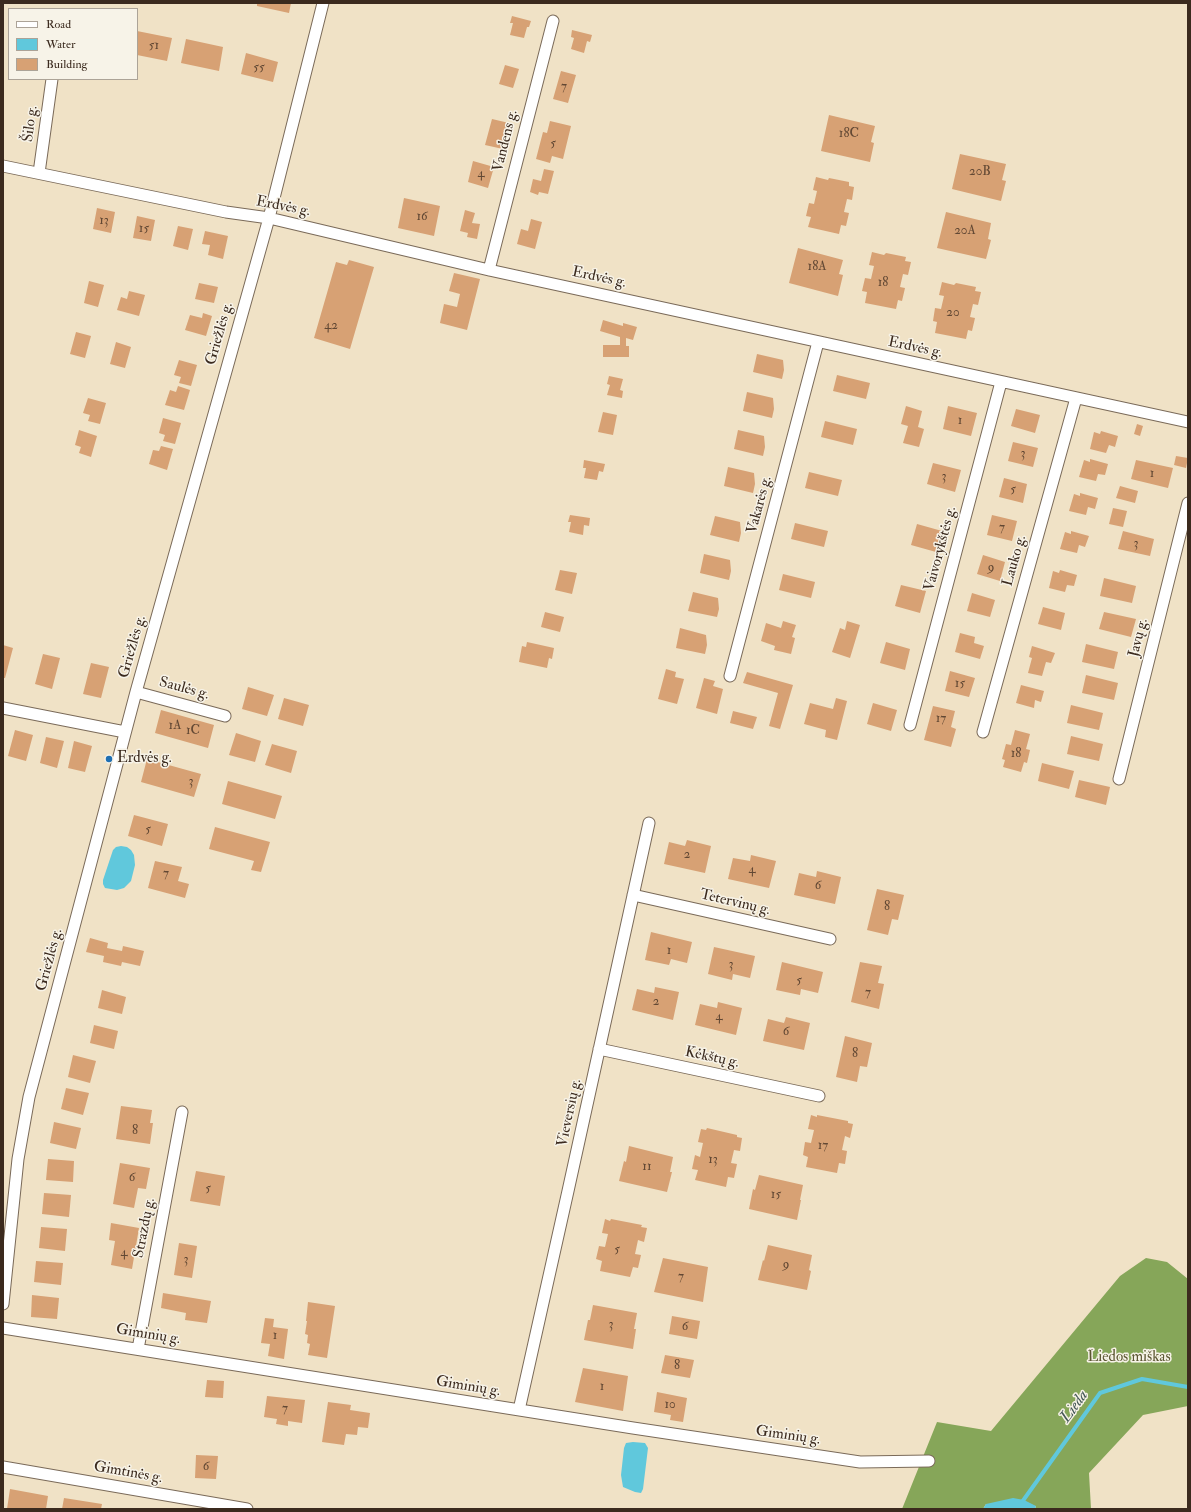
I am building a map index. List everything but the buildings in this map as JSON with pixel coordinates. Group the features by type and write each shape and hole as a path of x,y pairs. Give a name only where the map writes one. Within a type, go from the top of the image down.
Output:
{"street":[{"name":"Griežlės g.","path":"3,1304 18,1159 29,1097 125,732 270,218 323,3"},
{"name":"Vandens g.","path":"489,270 553,21"},
{"name":"Šilo g.","path":"39,173 52,80"},
{"name":"Erdvės g.","path":"3,166 226,212 270,218 489,270 1188,422"},
{"name":"Vakarės g.","path":"730,676 818,342"},
{"name":"Vaivorykštės g.","path":"910,725 1001,382"},
{"name":"Lauko g.","path":"983,732 1076,398"},
{"name":"Javų g.","path":"1119,779 1188,503"},
{"name":"Saulės g.","path":"136,692 225,716"},
{"path":"3,708 125,732"},
{"name":"Vieversių g.","path":"518,1410 649,823"},
{"name":"Tetervinų g.","path":"633,895 830,939"},
{"name":"Kėkštų g.","path":"599,1048 819,1096"},
{"name":"Strazdų g.","path":"138,1349 182,1112"},
{"name":"Giminių g.","path":"3,1328 518,1410 860,1462 929,1461"},
{"name":"Gimtinės g.","path":"3,1466 247,1509"}],"green space":[{"name":"Liedos miškas","path":"1146,1258 1167,1262 1188,1279 1188,1406 1143,1415 1089,1473 1091,1509 1035,1509 1036,1506 986,1504 983,1509 902,1509 937,1422 991,1431 1120,1276"}],"water":[{"path":"116,847 127,847 134,855 135,865 131,881 124,888 117,890 105,888 103,880 113,850"},
{"path":"626,1443 645,1443 648,1448 643,1489 641,1493 623,1487 621,1475 624,1448"},
{"path":"1013,1498 1024,1500 1036,1506 1035,1509 983,1509 986,1504"}],"waterway":[{"name":"Lieda","path":"1017,1509 1100,1393 1142,1379 1188,1387"}],"place":[{"name":"Erdvės g.","path":"109,759"}]}
